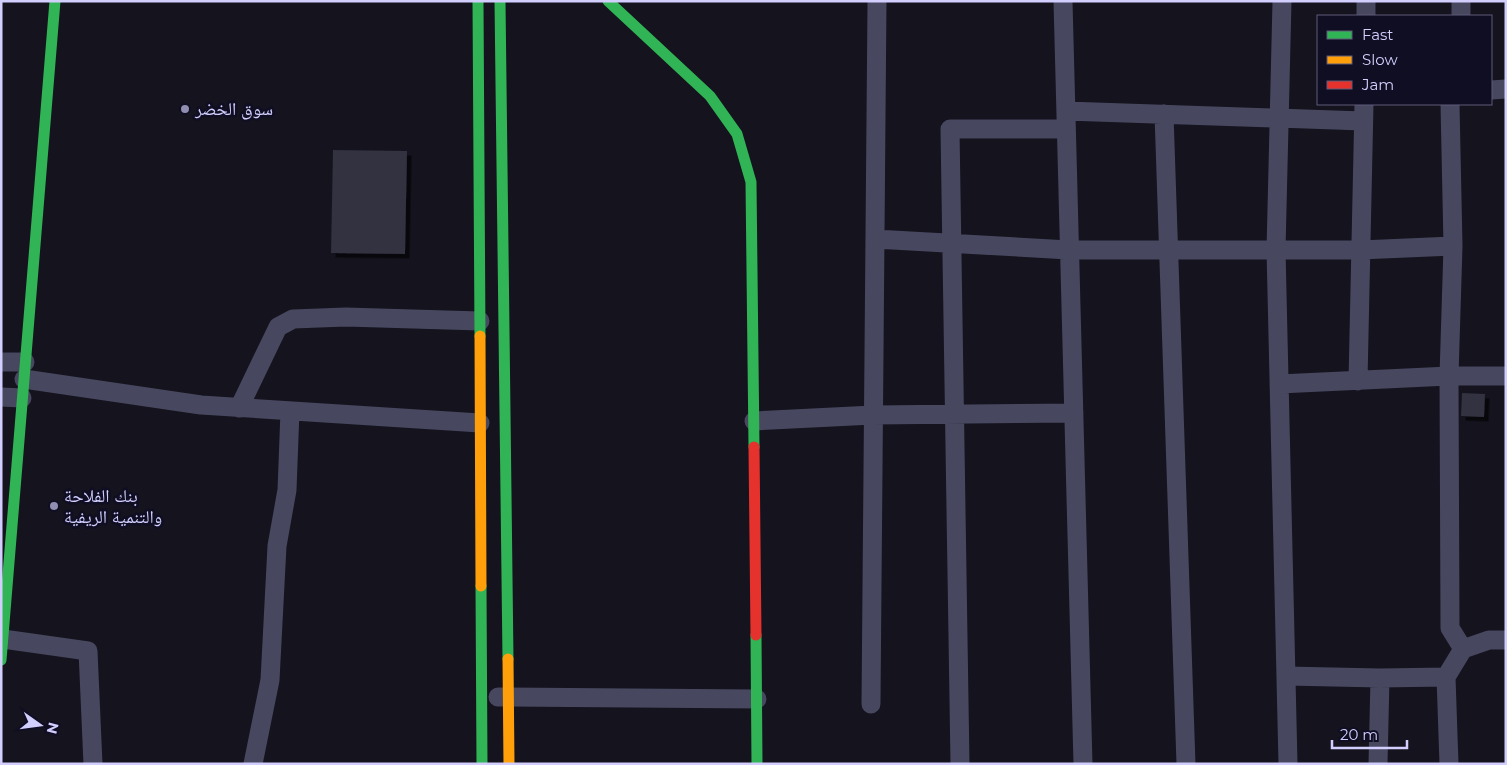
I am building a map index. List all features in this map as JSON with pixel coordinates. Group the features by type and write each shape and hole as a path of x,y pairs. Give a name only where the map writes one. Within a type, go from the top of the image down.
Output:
{"main road":[{"path":"1,660 3,608 25,371 55,1"},
{"path":"478,1 482,764"},
{"path":"500,1 509,764"},
{"path":"610,2 710,96 737,134 751,182 757,764"}],"street":[{"path":"871,704 877,1"},
{"path":"1063,1 1083,764"},
{"path":"1282,1 1276,250 1288,764"},
{"path":"1366,1 1366,15"},
{"path":"1460,1 1461,15"},
{"path":"1492,90 1506,89"},
{"path":"1450,105 1453,246 1449,376 1450,628 1463,649"},
{"path":"960,764 950,129 1164,114 1279,118 1364,112 1358,381"},
{"path":"1164,114 1186,764"},
{"path":"875,240 1069,250 1360,250 1453,246"},
{"path":"239,408 278,327 293,319 346,317 480,321"},
{"path":"1,362 25,371 201,405 480,423"},
{"path":"1279,384 1449,376 1506,376"},
{"path":"1,397 22,398"},
{"path":"253,764 270,680 277,546 287,490 290,411"},
{"path":"754,421 873,415 1074,413"},
{"path":"3,639 88,651 93,764"},
{"path":"1449,764 1446,677 1463,649 1489,640 1506,640"},
{"path":"1286,676 1446,677"},
{"path":"1378,764 1380,678"},
{"path":"482,696 757,699"}],"building":[{"path":"333,150 407,151 405,254 331,253"},
{"path":"1462,393 1485,394 1484,417 1461,416"}],"traffic: fast":[{"path":"1,660 55,1"},
{"path":"478,1 480,336"},
{"path":"500,1 508,659"},
{"path":"608,1 710,96 737,134 751,182 754,447"},
{"path":"481,586 482,764"},
{"path":"756,635 757,764"}],"traffic: slow":[{"path":"480,336 481,586"},
{"path":"508,659 509,764"}],"traffic: jam":[{"path":"754,447 756,635"}],"place":[{"name":"سوق الخضر","path":"185,109"},
{"name":"بنك الفلاحة والتنمية الريفية","path":"54,506"}]}
